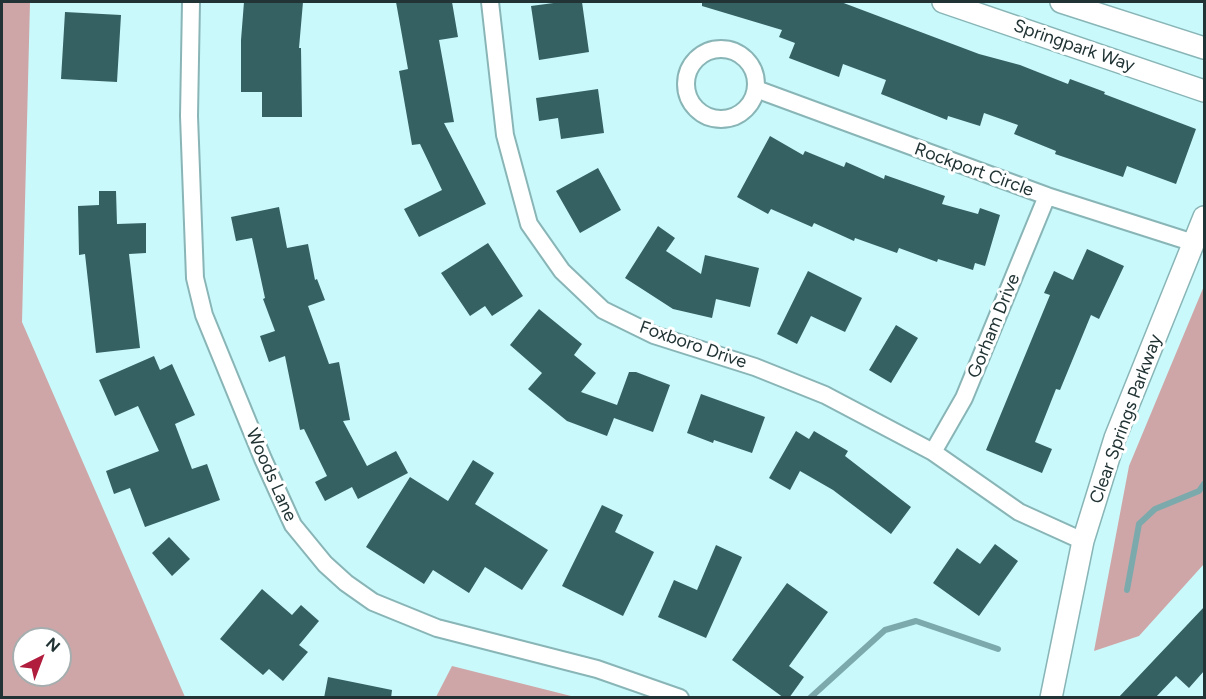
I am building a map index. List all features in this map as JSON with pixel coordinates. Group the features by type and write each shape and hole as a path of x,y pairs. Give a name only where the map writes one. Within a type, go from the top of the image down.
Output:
{"street":[{"name":"Woods Lane","path":"191,2 189,116 195,278 204,315 263,459 293,525 325,564 346,583 373,602 437,628 597,669 680,698"},
{"name":"Foxboro Drive","path":"490,2 505,135 529,224 562,271 603,310 654,335 755,367 825,395 933,452 1019,512 1083,541"},
{"name":"Springpark Way","path":"943,2 1204,91"},
{"path":"1061,2 1204,48"},
{"path":"713,50 730,50 745,58 754,72 756,89 750,105 737,116 720,120 712,118 704,115 691,104 686,88 688,71 698,57 713,50"},
{"name":"Rockport Circle","path":"756,89 1047,196 1194,243"},
{"name":"Gorham Drive","path":"933,452 964,398 1047,196"},
{"name":"Clear Springs Parkway","path":"1051,698 1083,541 1115,438 1204,217"}],"shaded area":[{"path":"2,2 30,2 22,322 185,697 2,697"},
{"path":"1204,286 1204,564 1139,636 1094,651 1129,466"},
{"path":"452,666 575,697 436,697"}],"building":[{"path":"244,2 303,2 299,48 301,48 302,117 262,117 262,92 241,92"},
{"path":"396,2 452,2 458,37 439,40 454,122 444,123 486,204 419,237 404,209 442,190 420,144 412,145 399,71 408,69"},
{"path":"582,2 589,52 539,60 531,6"},
{"path":"702,2 841,2 979,54 1020,65 1068,84 1070,79 1196,129 1176,184 1127,166 1123,177 1055,154 1056,151 1014,134 1018,125 984,113 980,126 948,116 947,120 881,94 886,80 843,64 839,77 789,58 795,43 779,37 782,30 702,6"},
{"path":"65,12 121,15 117,82 61,79"},
{"path":"598,89 604,133 561,139 558,118 539,121 536,98"},
{"path":"770,136 803,155 805,151 844,167 846,162 884,179 885,175 945,196 942,204 978,214 980,208 1000,215 985,266 975,263 973,270 938,259 937,262 899,248 897,253 855,238 854,241 814,223 812,227 771,209 768,214 737,197"},
{"path":"598,168 621,210 580,233 556,191"},
{"path":"99,191 116,191 117,224 146,223 146,253 129,254 140,348 96,353 85,254 79,255 78,206 99,205"},
{"path":"279,207 287,248 308,244 315,280 317,279 325,300 308,306 329,364 339,362 350,420 343,421 367,466 396,451 408,473 358,499 352,487 325,501 315,482 327,476 304,429 300,430 285,356 269,362 260,336 275,331 263,299 265,298 252,238 236,241 231,217"},
{"path":"658,226 675,238 666,251 701,274 705,255 759,268 750,307 716,299 712,318 673,309 625,278"},
{"path":"488,243 523,296 492,316 485,306 470,316 441,273"},
{"path":"1087,249 1124,266 1099,319 1091,315 1060,390 1056,389 1035,442 1052,449 1042,473 986,450 1050,295 1044,293 1054,271 1073,280"},
{"path":"808,271 862,298 845,332 811,316 797,344 777,334"},
{"path":"539,309 582,344 574,355 596,373 581,392 617,405 629,372 636,372 670,385 653,432 614,418 607,436 567,421 528,389 542,373 510,345"},
{"path":"896,325 918,338 891,383 869,370"},
{"path":"154,356 160,370 172,364 195,415 175,424 192,469 207,464 220,500 145,527 130,488 114,494 106,471 159,451 138,406 115,416 99,380"},
{"path":"701,394 765,417 752,453 714,440 713,443 687,433"},
{"path":"796,431 809,439 814,431 848,451 845,456 911,507 891,534 833,490 800,471 790,490 769,478"},
{"path":"473,460 494,473 475,504 548,550 522,590 485,567 469,593 433,570 424,584 366,547 410,477 448,501"},
{"path":"602,505 623,515 615,532 654,552 623,616 562,586"},
{"path":"169,537 190,559 172,576 152,553"},
{"path":"995,544 1018,561 979,616 933,583 957,548 980,564"},
{"path":"716,545 742,557 706,638 658,617 674,580 697,590"},
{"path":"787,583 828,612 789,666 804,677 789,698 784,698 732,660"},
{"path":"262,589 292,615 301,605 319,621 299,645 308,652 283,681 269,669 263,675 220,639"},
{"path":"1204,607 1204,671 1189,688 1176,676 1155,698 1118,698"},
{"path":"328,677 392,690 391,698 324,698"}],"waterway":[{"path":"1127,590 1139,524 1155,509 1199,491 1204,484"},
{"path":"810,698 885,630 916,621 998,649"}]}
